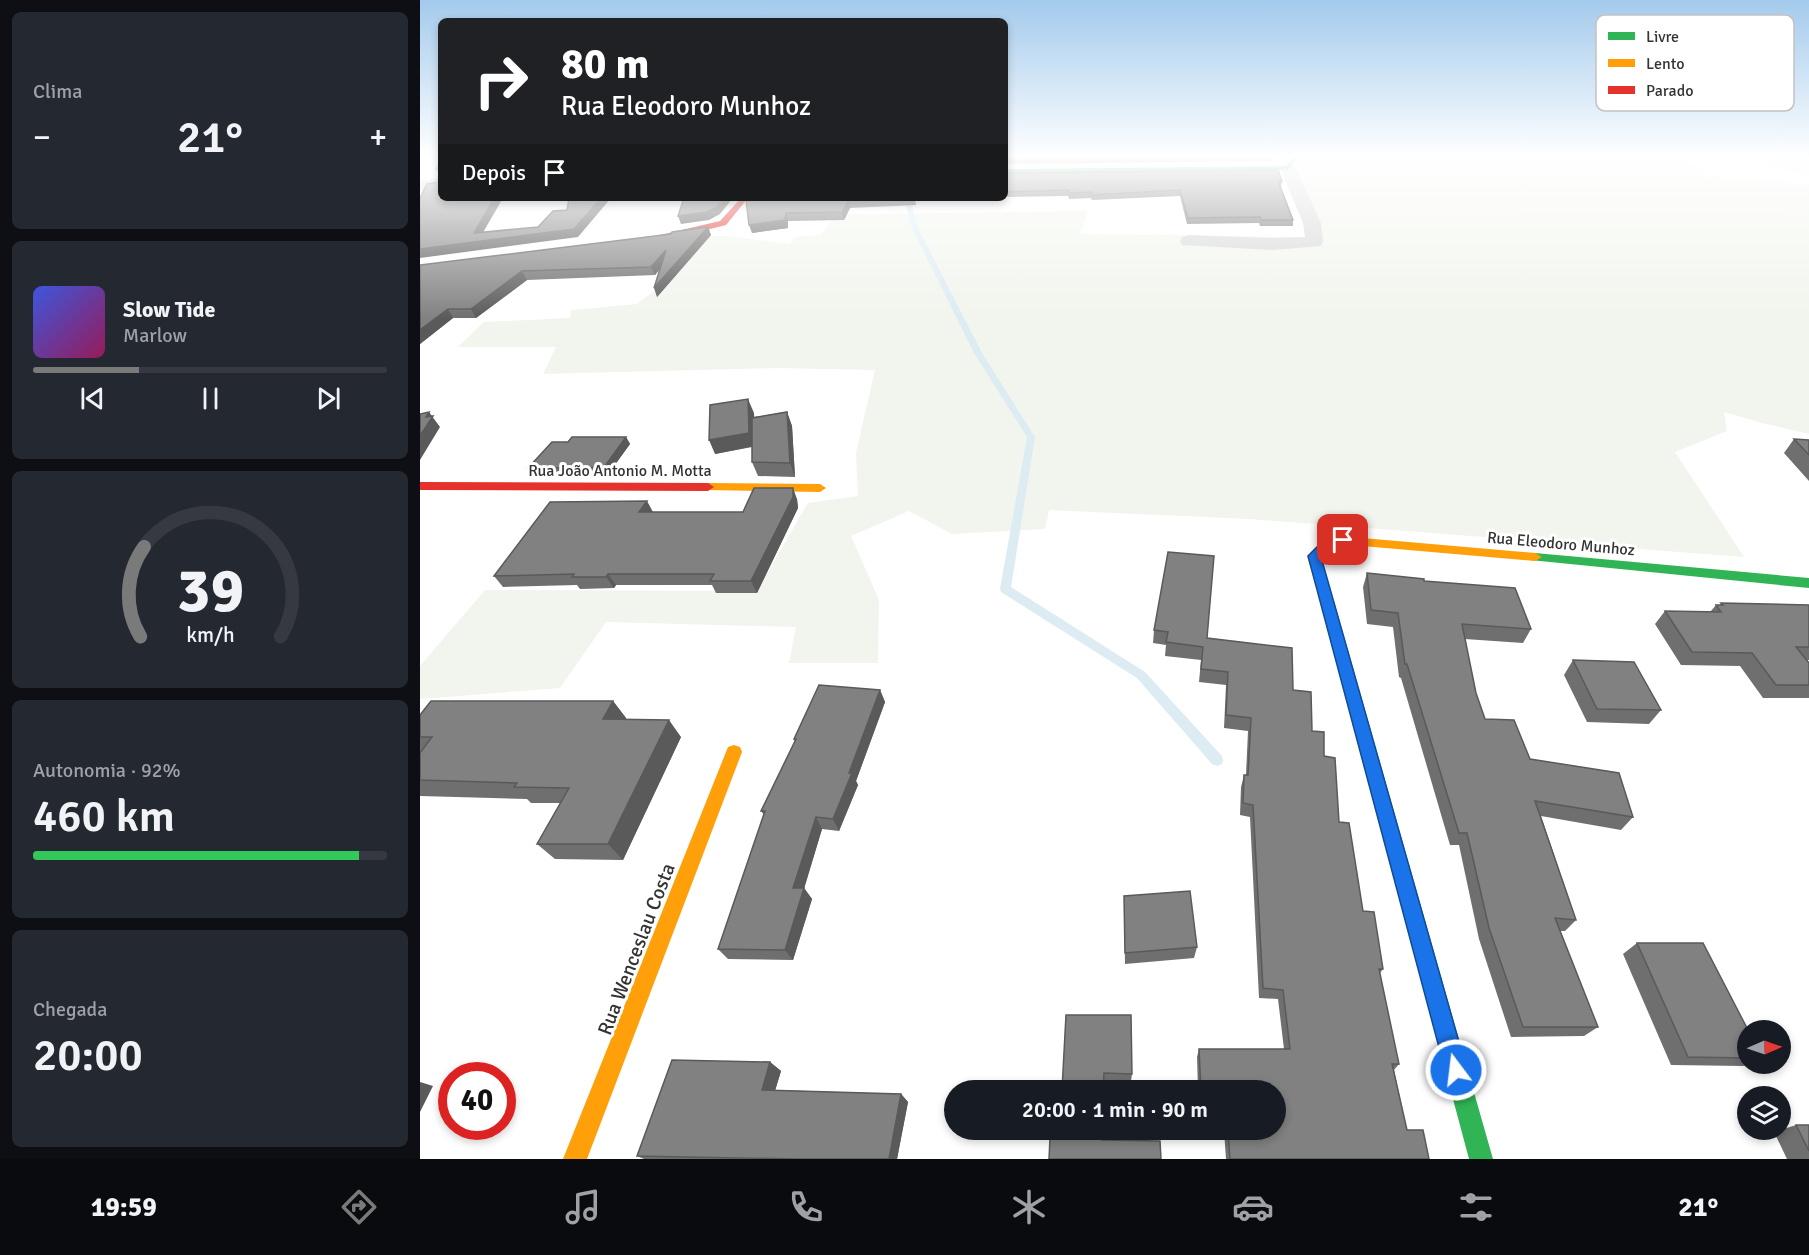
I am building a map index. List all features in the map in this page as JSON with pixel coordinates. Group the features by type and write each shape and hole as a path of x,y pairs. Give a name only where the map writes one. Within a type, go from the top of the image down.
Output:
{"street":[{"path":"652,236 714,227 727,220 735,210"},
{"path":"1189,241 1273,244 1314,242 1315,234 1306,210"},
{"name":"Rua João Antonio M. Motta","path":"420,486 820,488"},
{"name":"Rua Eleodoro Munhoz","path":"1481,1159 1314,556 1327,544 1343,540 1367,541 1809,583"},
{"name":"Rua Wenceslau Costa","path":"575,1159 734,752"}],"shaded area":[{"path":"1307,210 1809,210 1809,434 1724,412 1727,431 1675,452 1744,557 1250,519 1049,510 1045,529 952,534 909,511 851,536 879,600 878,663 789,663 796,627 606,622 560,688 420,699 420,666 485,590 757,591 808,503 858,496 856,453 875,370 778,368 543,374 556,347 458,347 484,322 570,318 571,310 637,304 659,287 705,236 727,236 790,244 794,237 820,235 837,214 1088,211 1080,234 1294,237 1319,240"}],"building":[{"path":"420,210 487,210 474,233 538,227 553,211 590,210 574,229 420,249"},
{"path":"680,210 711,210 707,212 678,216"},
{"path":"747,210 843,210 842,212 786,213 785,220 749,225"},
{"path":"1186,210 1289,210 1293,220 1261,220 1260,217 1188,218"},
{"path":"708,227 654,288 666,250 651,267 522,271 471,309 448,309 420,330 420,265 671,234"},
{"path":"748,399 749,433 709,440 710,405"},
{"path":"429,412 426,417 433,416 420,436 420,414"},
{"path":"787,412 790,463 752,462 752,418"},
{"path":"572,437 626,437 605,466 528,468 552,442 568,442"},
{"path":"1794,439 1809,440 1809,455"},
{"path":"754,488 793,488 793,497 751,581 710,581 714,574 608,574 606,577 572,577 574,574 494,576 550,502 647,501 639,512 743,512"},
{"path":"1168,552 1214,556 1207,638 1292,648 1293,690 1311,692 1312,731 1324,732 1324,756 1335,758 1339,822 1349,823 1363,911 1374,912 1383,969 1379,969 1399,1064 1392,1064 1407,1130 1423,1130 1429,1159 1230,1159 1229,1140 1286,1140 1286,1080 1201,1080 1199,1049 1290,1049 1283,990 1263,988 1253,805 1243,803 1244,775 1248,775 1251,718 1226,715 1228,672 1201,669 1203,647 1166,642 1168,632 1154,630"},
{"path":"1367,573 1424,579 1424,581 1515,588 1531,629 1462,624 1476,693 1485,719 1514,720 1530,759 1619,773 1633,817 1535,801 1576,920 1555,918 1598,1027 1523,1027 1489,928 1467,833 1459,833 1407,664 1405,664 1398,613 1371,610"},
{"path":"1721,603 1809,605 1809,647 1796,647 1809,663 1809,685 1776,685 1752,653 1692,652 1665,611 1721,612 1716,605 1723,605"},
{"path":"1573,660 1634,662 1661,710 1597,709"},
{"path":"819,685 880,690 849,773 852,773 833,819 816,817 793,888 804,888 785,950 718,949 765,811 761,811"},
{"path":"431,701 613,701 603,719 669,720 608,844 537,844 569,788 514,787 517,783 420,780 420,753 432,737 420,737 420,715"},
{"path":"1190,891 1197,947 1125,953 1124,896"},
{"path":"1637,943 1703,943 1743,1020 1737,1020 1737,1058 1688,1057"},
{"path":"1066,1015 1131,1015 1132,1074 1104,1073 1104,1080 1063,1080"},
{"path":"672,1060 770,1062 762,1090 901,1094 889,1159 637,1156"},
{"path":"1796,1125 1809,1125 1809,1151"},
{"path":"1050,1140 1160,1141 1161,1159 1049,1159"}],"waterway":[{"path":"910,210 915,228 978,353 1031,437 1005,589 1141,675 1217,760"}],"traffic: fast":[{"path":"1535,557 1809,583"},
{"path":"1328,605 1481,1159"}],"traffic: slow":[{"path":"708,487 820,488"},
{"path":"1328,605 1314,556 1333,544 1351,541 1535,557"},
{"path":"575,1159 734,752"}],"traffic: jam":[{"path":"664,235 698,230 723,223 734,210"},
{"path":"420,486 708,487"}],"route":[{"path":"1343,540 1327,544 1314,556 1456,1070"}]}
